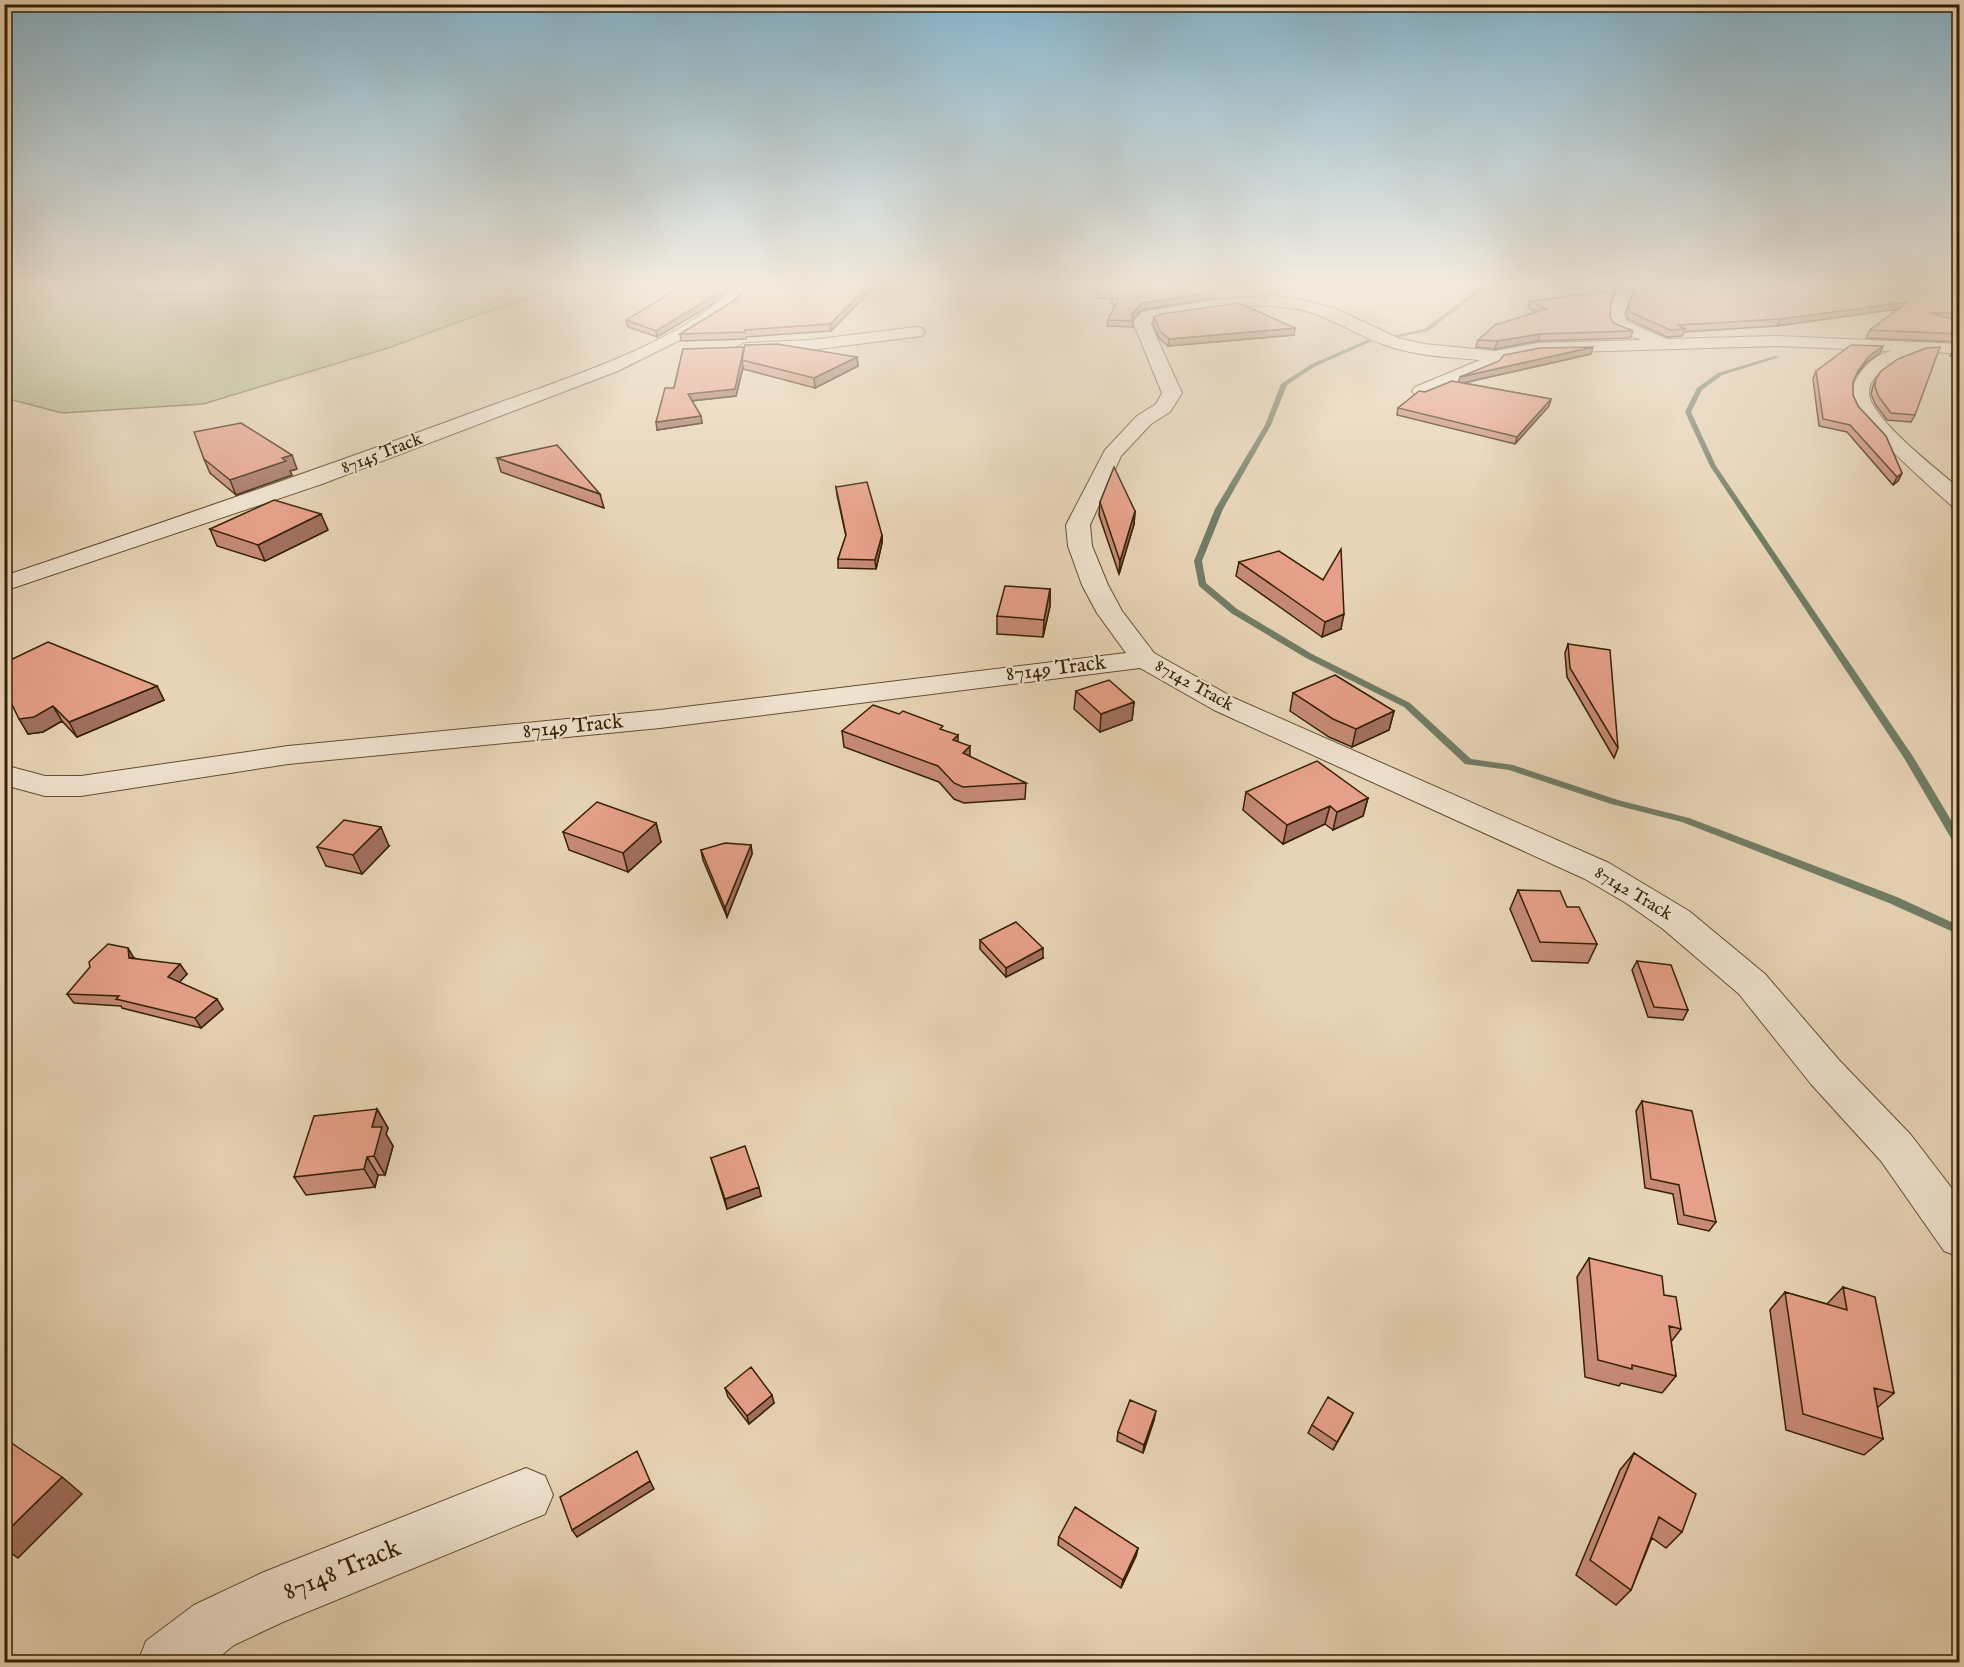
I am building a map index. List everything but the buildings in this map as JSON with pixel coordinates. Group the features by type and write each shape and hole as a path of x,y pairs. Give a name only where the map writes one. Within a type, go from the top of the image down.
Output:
{"street":[{"name":"87145 Track","path":"4,584 314,479 617,365"},
{"name":"87142 Track","path":"1159,365 1172,393 1163,408 1144,420 1112,454 1078,525 1080,546 1095,585 1110,613 1144,658 1224,704 1597,871 1638,894 1676,920 1752,984 1825,1072 1896,1148 1959,1236"},
{"path":"1422,391 1483,365"},
{"path":"1877,365 1861,386 1862,404 1898,446 1959,501"},
{"name":"87149 Track","path":"4,775 45,786 81,786 288,754 660,719 1144,658"},
{"name":"87148 Track","path":"167,1662 214,1625 264,1601 526,1495"}],"green space":[{"path":"5,365 333,365 203,404 62,413 5,398"}],"waterway":[{"path":"1315,365 1284,384 1268,425 1219,509 1198,561 1202,584 1234,611 1309,656 1407,705 1468,762 1510,767 1615,802 1685,820 1893,900 1960,931"},
{"path":"1751,365 1720,374 1699,389 1688,412 1713,466 1909,758 1960,845"}]}
